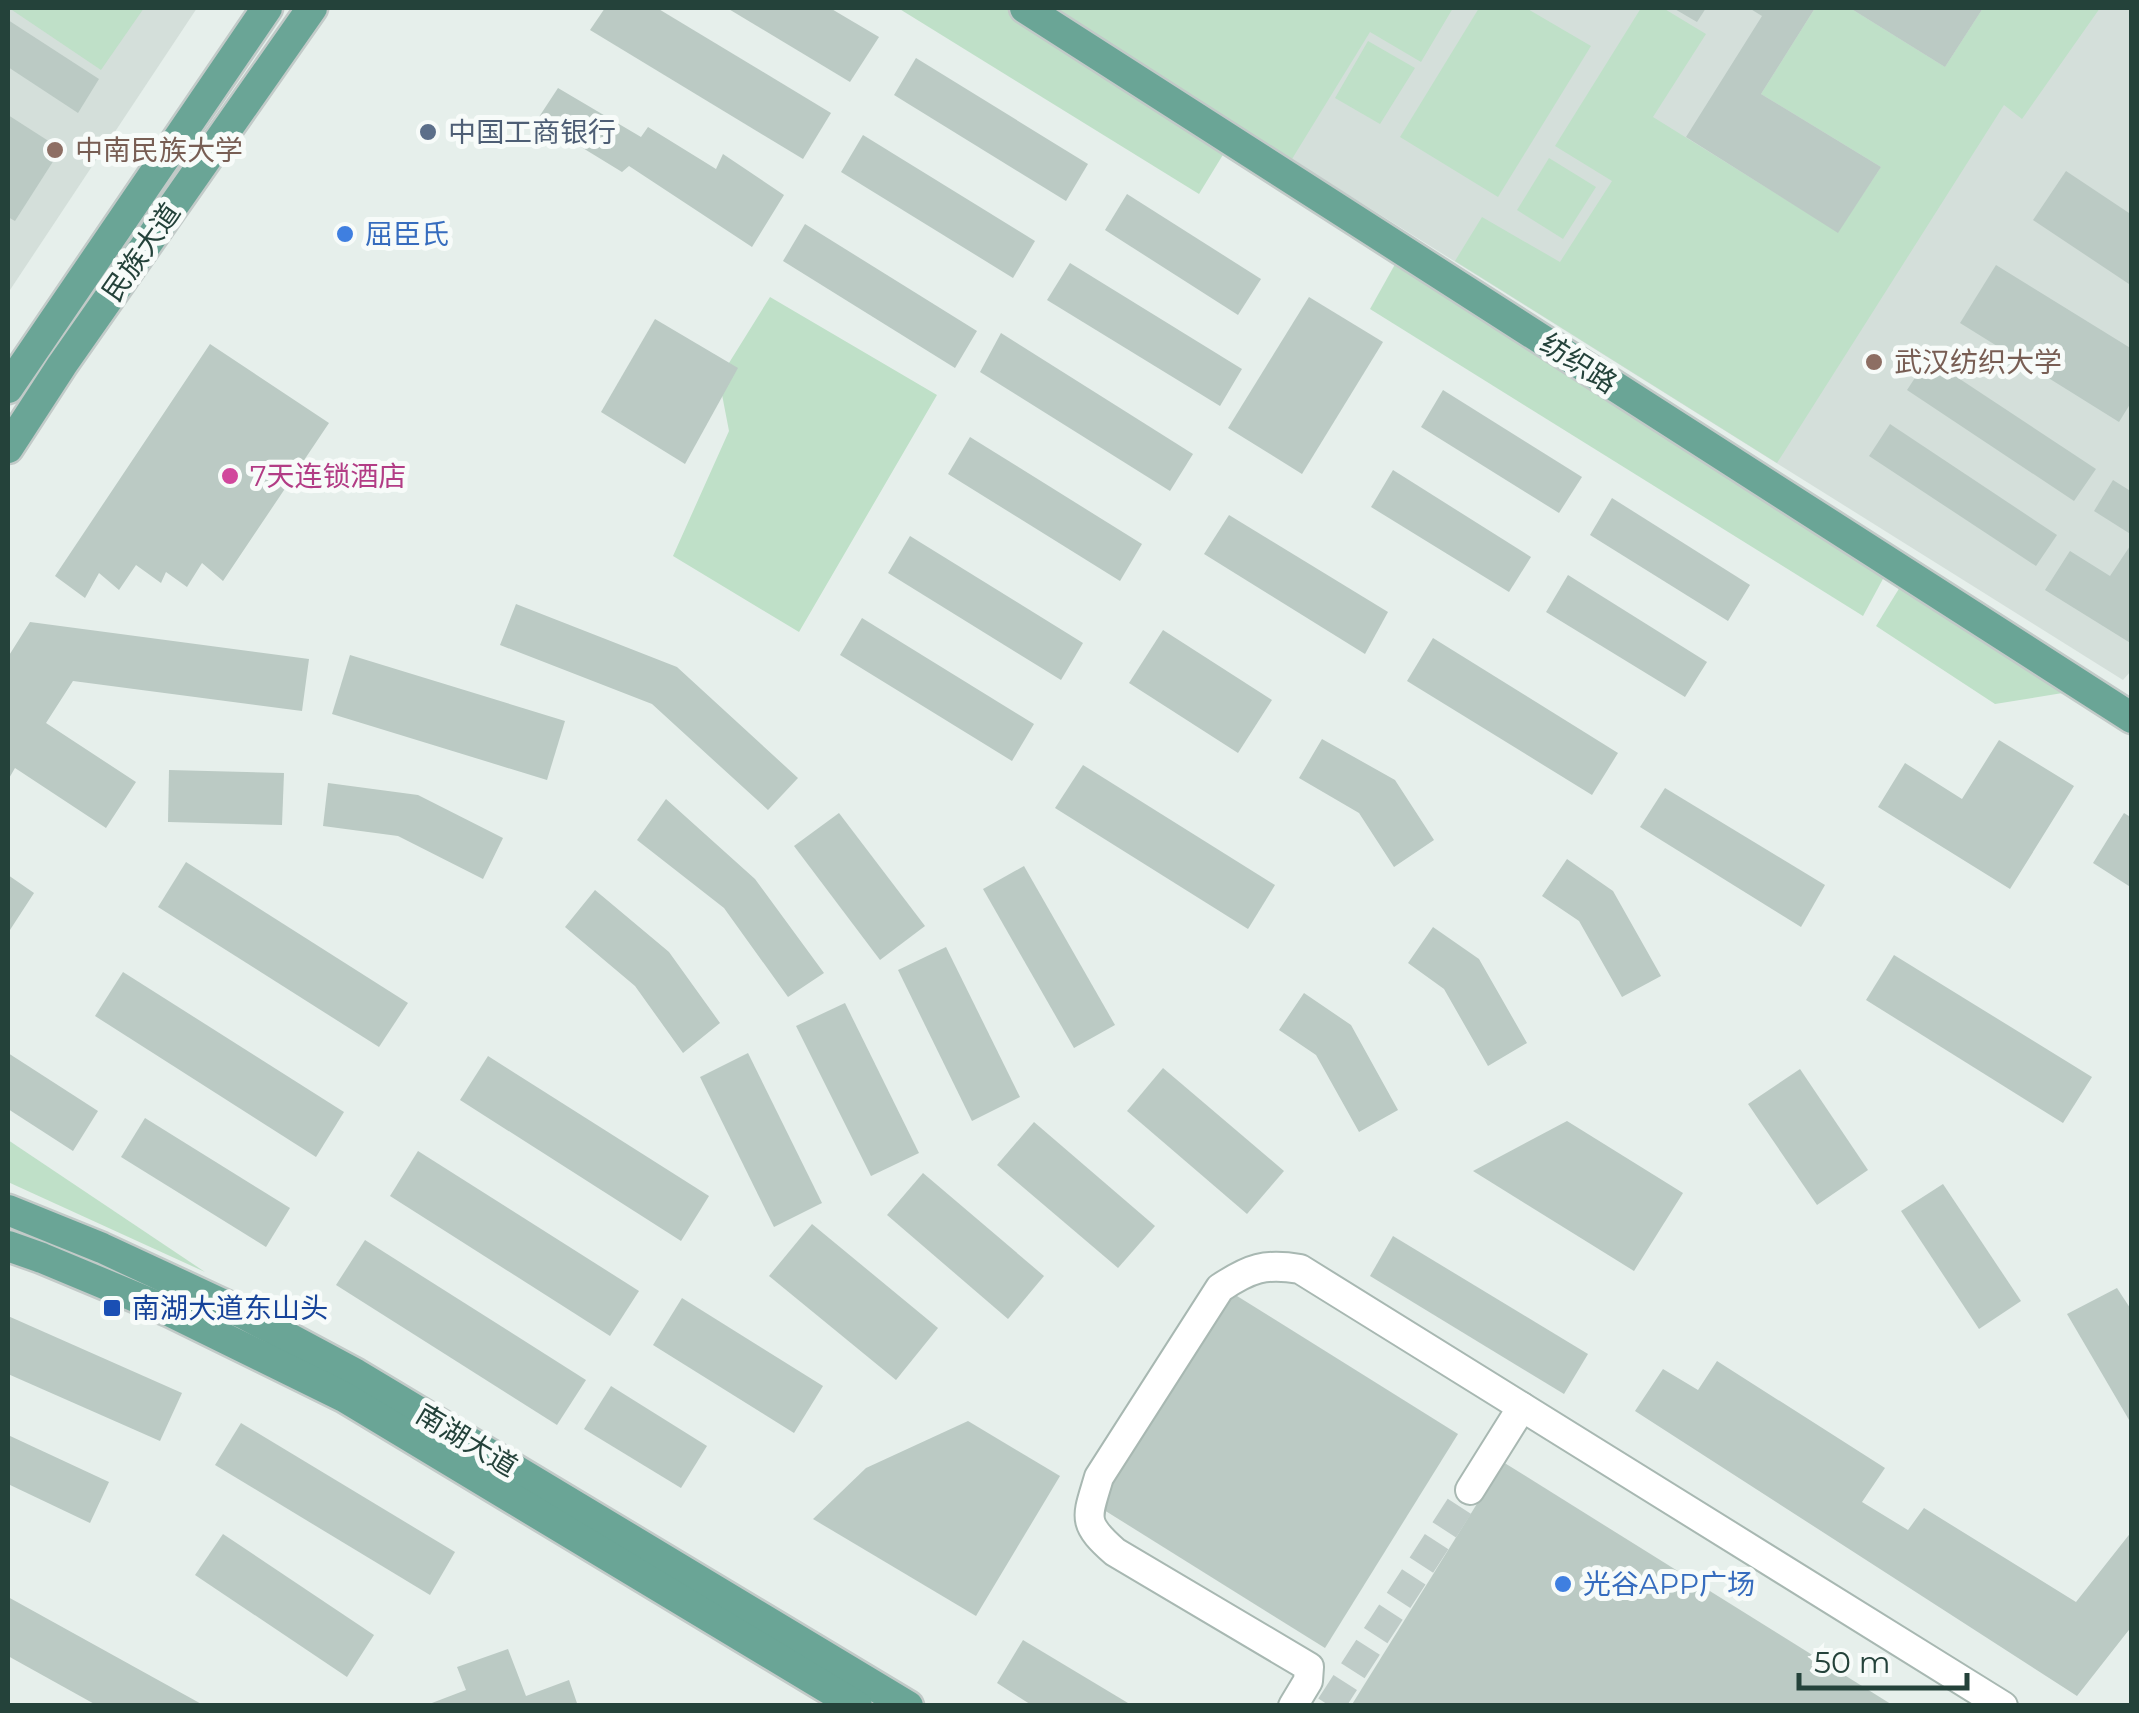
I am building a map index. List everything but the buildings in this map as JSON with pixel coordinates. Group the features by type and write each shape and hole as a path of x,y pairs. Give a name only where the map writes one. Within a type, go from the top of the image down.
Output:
{"main road":[{"name":"民族大道","path":"8,388 266,8"},
{"name":"民族大道","path":"8,448 312,8"},
{"name":"纺织路","path":"1025,8 2132,718"},
{"name":"南湖大道","path":"8,1210 102,1248 246,1316 356,1374 908,1706"},
{"name":"南湖大道","path":"8,1246 168,1311 344,1397 857,1706"}],"street":[{"path":"1293,1706 1308,1681 1309,1667 1115,1552 1092,1531 1088,1513 1099,1477 1220,1288 1247,1270 1276,1265 1300,1269 2002,1706"},
{"path":"1470,1490 1522,1407"}],"shaded area":[{"name":"中南民族大学","path":"8,8 197,8 8,293"},
{"name":"武汉纺织大学","path":"1050,8 2131,8 2131,671 2123,680"}],"green space":[{"path":"9,8 144,8 101,70"},
{"path":"898,8 1025,8 1232,140 1199,194"},
{"path":"1050,8 1453,8 1421,62 1370,32 1292,159"},
{"path":"1479,8 1526,8 1591,46 1498,197 1400,137"},
{"path":"1641,8 1663,8 1706,34 1653,117 1838,232 1881,167 1761,94 1815,8 1850,8 1945,67 1983,8 2100,8 2022,119 2004,105 1777,463 1455,261 1482,217 1560,262 1612,181 1555,146"},
{"path":"1368,41 1415,68 1380,124 1335,98"},
{"path":"1549,158 1596,187 1563,239 1517,210"},
{"path":"1403,250 1891,564 1863,616 1370,309"},
{"path":"770,297 937,395 799,632 673,556 729,431 719,379"},
{"path":"1908,574 2087,689 1995,704 1876,626"},
{"path":"8,1140 205,1272 8,1182"}],"tunnel":[{"path":"1330,1706 1470,1490"}],"place":[{"name":"中国工商银行","path":"428,132"},
{"name":"中南民族大学","path":"55,150"},
{"name":"屈臣氏","path":"345,234"},
{"name":"武汉纺织大学","path":"1874,362"},
{"name":"7天连锁酒店","path":"230,476"},
{"name":"南湖大道东山头","path":"112,1308"},
{"name":"光谷APP广场","path":"1563,1584"}]}
